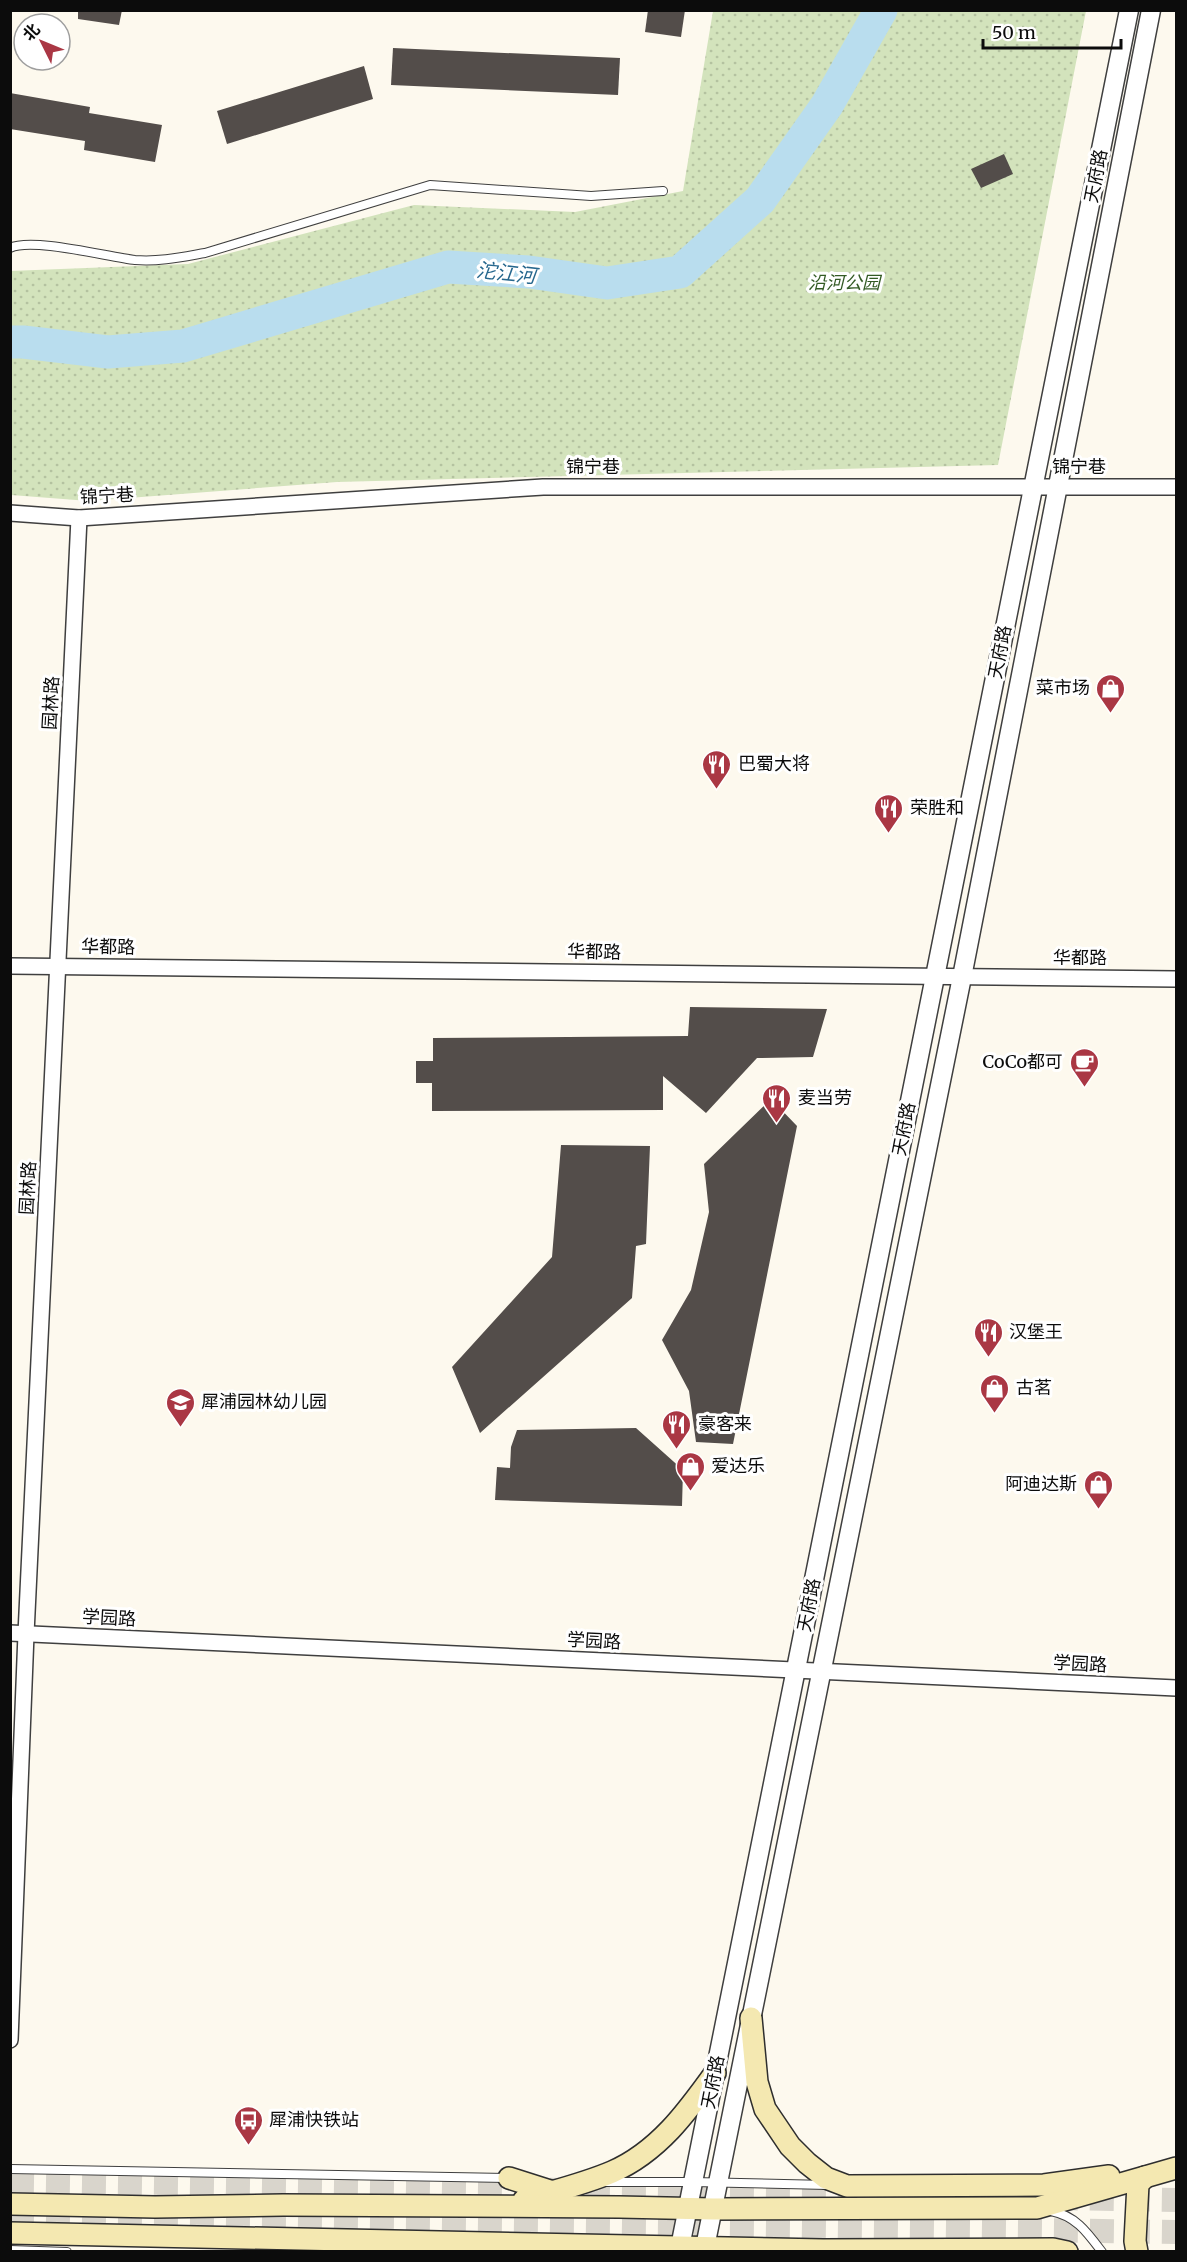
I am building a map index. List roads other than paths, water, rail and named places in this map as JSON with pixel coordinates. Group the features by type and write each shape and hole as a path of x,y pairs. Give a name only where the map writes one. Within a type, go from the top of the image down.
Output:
{"main road":[{"path":"751,2018 757,2082 765,2109 790,2146 807,2163 826,2178 847,2186 1044,2185 1176,2168"},
{"path":"502,2206 562,2184 614,2171 638,2157 659,2141 689,2108 715,2073"},
{"path":"10,2204 155,2207 283,2205 713,2209 1037,2208 1176,2168"},
{"path":"1137,2252 1135,2241 1138,2184 1145,2177"},
{"path":"509,2178 562,2184 599,2207"},
{"path":"10,2233 824,2250 1053,2249 1066,2252"}],"street":[{"name":"天府路","path":"680,2247 1129,10"},
{"name":"天府路","path":"705,2247 962,977 1056,486 1151,10"},
{"name":"锦宁巷","path":"10,513 79,518 543,487 1176,487"},
{"name":"园林路","path":"10,2040 18,1634 58,966 79,518"},
{"name":"华都路","path":"10,966 1176,979"},
{"name":"学园路","path":"18,1634 1176,1688"}],"lane":[{"path":"10,248 40,245 138,260 168,259 205,253 430,185 591,196 663,191"},
{"path":"10,2169 509,2178"},
{"path":"562,2184 693,2182 847,2186"},
{"path":"1037,2208 1063,2214 1081,2224 1102,2252"},
{"path":"10,2250 67,2252"}],"waterway":[{"name":"沱江河","path":"10,342 108,352 183,346 448,267 529,272 607,283 680,272 760,200 827,105 881,10"}],"tunnel":[{"path":"10,2181 1176,2200"},
{"path":"10,2216 1176,2232"}],"place":[{"name":"菜市场","path":"1111,714"},
{"name":"巴蜀大将","path":"717,790"},
{"name":"荣胜和","path":"889,834"},
{"name":"CoCo都可","path":"1084,1088"},
{"name":"麦当劳","path":"777,1124"},
{"name":"汉堡王","path":"988,1358"},
{"name":"古茗","path":"995,1414"},
{"name":"犀浦园林幼儿园","path":"180,1428"},
{"name":"豪客来","path":"677,1450"},
{"name":"爱达乐","path":"690,1492"},
{"name":"阿迪达斯","path":"1098,1510"},
{"name":"犀浦快铁站","path":"248,2146"}],"park label":[{"name":"沿河公园","path":"844,283"}]}
